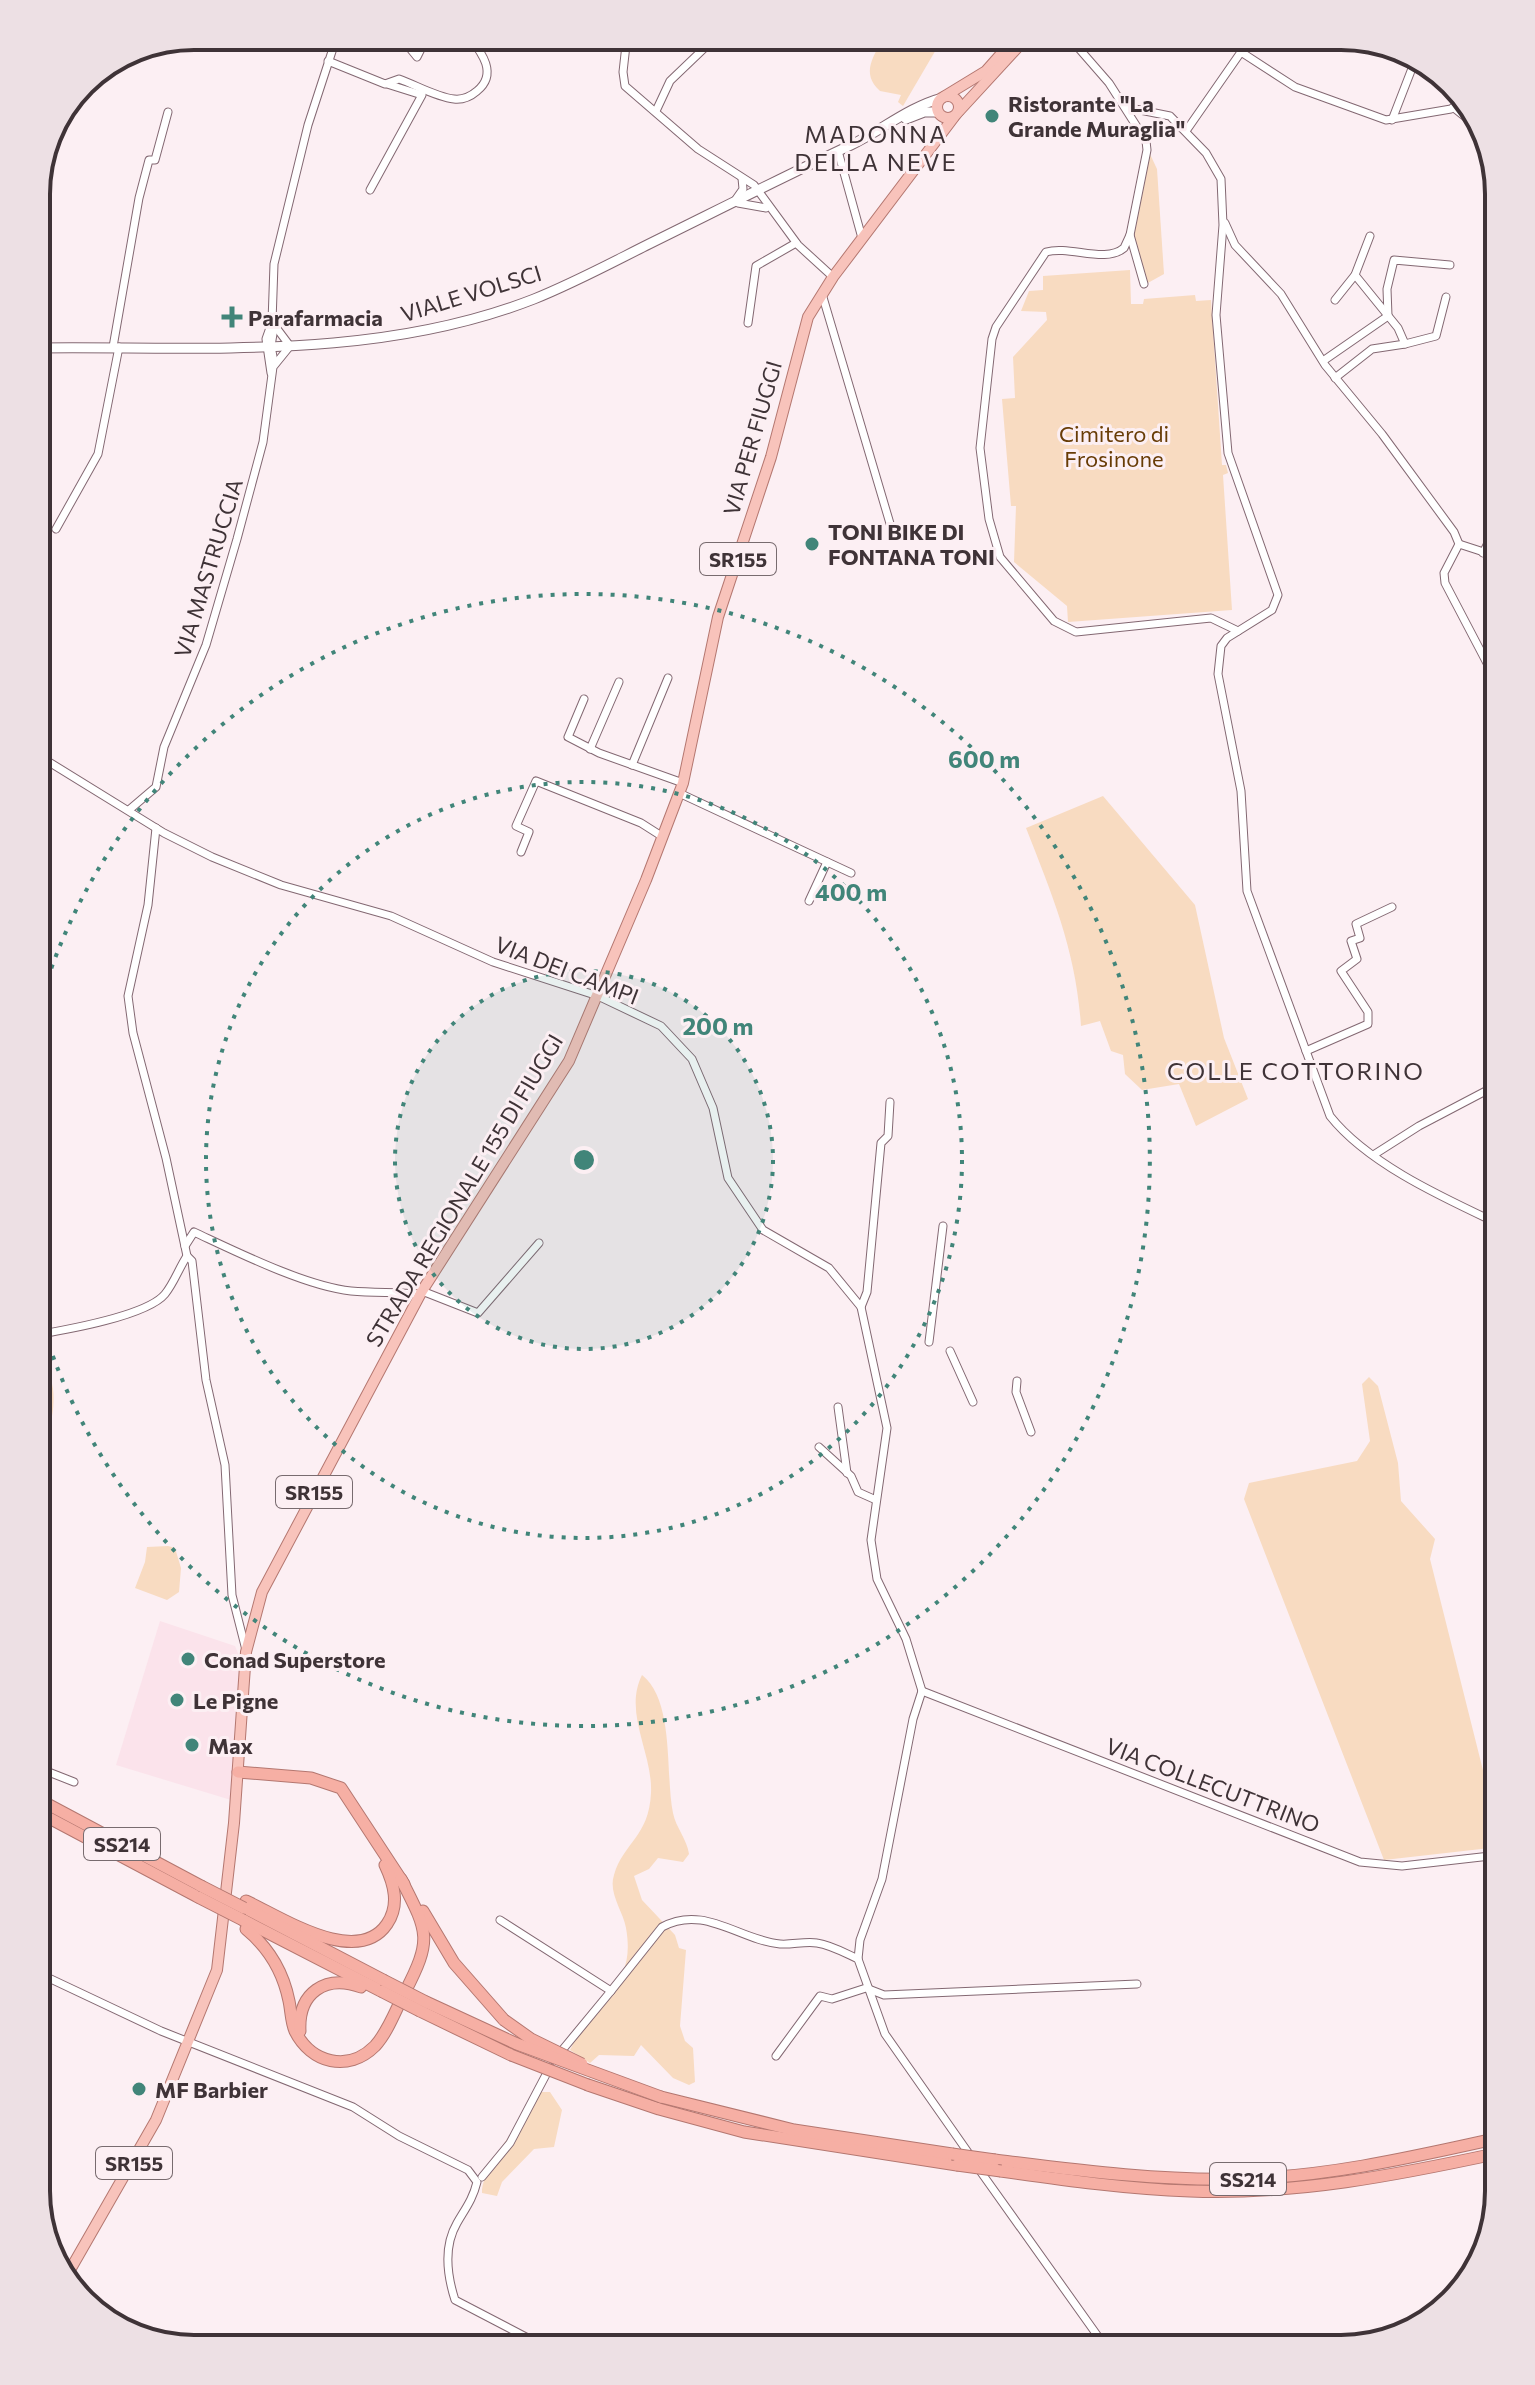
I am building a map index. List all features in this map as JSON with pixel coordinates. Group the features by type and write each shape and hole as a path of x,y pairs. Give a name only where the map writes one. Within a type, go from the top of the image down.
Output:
{"highway":[{"path":"238,1772 322,1780 341,1788 454,1963 504,2020 531,2039 590,2067 591,2080"},
{"name":"SS214","path":"50,1812 423,2007 514,2050 659,2109 794,2135 954,2159 1001,2171 1123,2187 1242,2190 1353,2183 1485,2156"},
{"path":"216,1900 245,1914 337,1941 358,1943 376,1936 390,1919 395,1897 393,1884 364,1821"},
{"path":"245,1914 281,1972 298,2035 311,2053 322,2059 342,2062 362,2056 381,2038 421,1960 425,1931 401,1879"},
{"path":"298,2035 301,2007 322,1985 342,1982 382,1986"},
{"name":"SS214","path":"591,2080 794,2135"},
{"name":"SS214","path":"954,2159 995,2160 1124,2176 1242,2179 1352,2169 1485,2141"}],"main road":[{"name":"VIALE VOLSCI","path":"50,348 346,343 416,334 532,300 838,151 923,103 944,97 986,71 1005,50"},
{"path":"940,114 957,114 1015,50"},
{"name":"VIA PER FIUGGI","path":"929,147 944,97"},
{"path":"944,97 955,98 957,114"},
{"name":"VIALE VOLSCI","path":"881,129 924,112 940,114"},
{"name":"VIA PER FIUGGI","path":"598,996 681,788 718,617 771,457 800,339 833,277 957,114"},
{"name":"STRADA REGIONALE 155 DI FIUGGI","path":"189,2042 220,1956 246,1652 262,1592 421,1292 569,1061 598,996"},
{"name":"SR155","path":"72,2267 135,2161 189,2042"}],"street":[{"path":"270,363 274,264 332,50"},
{"path":"385,84 399,79 458,99 474,94 486,82 488,73 487,63 478,50"},
{"path":"625,50 625,86 698,149 739,175 796,243 833,277"},
{"path":"656,111 670,81 702,50"},
{"path":"1079,50 1137,123 1147,150 1130,235 1124,248 1113,254 1065,249 1046,252 996,327 980,448 989,519 1000,557 1054,621 1064,628 1089,633 1211,618 1238,631"},
{"path":"1186,131 1241,52 1295,87 1392,120 1454,108 1459,112"},
{"path":"328,61 422,95 370,190"},
{"path":"1392,120 1412,69"},
{"path":"1125,107 1134,111 1164,113 1186,131 1217,168 1221,179 1223,213 1216,315 1228,453 1278,595 1272,610 1224,643"},
{"path":"56,529 98,454 139,198 149,160 155,160 168,112"},
{"path":"838,151 862,238"},
{"path":"739,175 773,182 766,204"},
{"path":"732,204 743,189 739,175"},
{"path":"732,204 766,204"},
{"path":"1223,213 1235,245 1281,294 1335,378 1382,434 1454,532 1459,544 1483,553 1485,549"},
{"path":"1130,235 1144,284"},
{"path":"1335,300 1355,275 1370,236"},
{"path":"748,323 756,266 796,243"},
{"path":"1388,316 1387,289 1394,260 1450,265"},
{"path":"1355,275 1388,316 1405,344"},
{"path":"822,294 894,537"},
{"path":"1335,378 1372,349 1436,336 1446,297"},
{"path":"1323,361 1388,316"},
{"path":"270,363 290,346 272,326"},
{"path":"270,363 245,346 272,326"},
{"name":"VIA MASTRUCCIA","path":"129,810 156,787 164,747 206,645 263,442 270,363"},
{"path":"1459,544 1444,573 1445,583 1485,659"},
{"path":"1225,625 1218,674 1241,791 1246,887 1330,1116 1343,1132 1429,1190 1485,1217"},
{"path":"632,765 668,678"},
{"path":"590,749 619,682"},
{"path":"584,699 568,737 681,788 851,873"},
{"name":"VIA DEI CAMPI","path":"50,762 156,828 212,857 281,885 391,916 493,962 598,996 661,1026 692,1059 713,1108 728,1178 754,1217 763,1230 829,1268 861,1307 887,1428 871,1540 877,1579 906,1639 922,1691"},
{"path":"521,852 529,832 516,826 536,781 641,823 663,837"},
{"path":"156,828 148,905 128,996 133,1033 166,1158 184,1246 192,1261 206,1380 225,1465 230,1574 236,1617 246,1652"},
{"path":"809,901 827,862"},
{"path":"1306,1051 1368,1024 1368,1012 1341,971 1357,959 1351,941 1360,938 1356,924 1392,907"},
{"path":"1375,1154 1419,1126 1485,1091"},
{"path":"861,1307 867,1292 881,1143 888,1136 890,1102"},
{"path":"929,1342 943,1226"},
{"path":"184,1246 194,1232 236,1253 320,1283 351,1291 421,1292 474,1314 482,1312 539,1243"},
{"path":"50,1332 92,1324 143,1307 164,1295 187,1256"},
{"path":"950,1351 973,1402"},
{"path":"1017,1381 1016,1392 1031,1432"},
{"path":"838,1407 847,1473"},
{"path":"819,1447 847,1473 858,1492 876,1500"},
{"path":"922,1691 913,1719 882,1879 860,1940 858,1959 866,1988 898,2055 1097,2335"},
{"name":"VIA COLLECUTTRINO","path":"922,1691 1360,1862 1402,1866 1485,1857"},
{"path":"50,1773 74,1782"},
{"path":"482,2177 510,2143 540,2081 662,1927 672,1921 698,1919 722,1923 779,1944 821,1944 858,1959"},
{"path":"500,1920 611,1991"},
{"path":"50,1978 189,2042 353,2107 399,2136 468,2170 477,2182 468,2210 456,2224 447,2263 455,2300 522,2335"},
{"path":"776,2056 820,1996 832,1999 866,1988 884,1995 1137,1984"}],"shaded area":[{"path":"160,1621 235,1646 240,1658 231,1800 116,1765"}],"green space":[{"path":"877,50 936,50 903,106 898,102 901,95 880,91 874,84 871,64"},
{"path":"1149,152 1157,169 1164,274 1146,284 1132,234"},
{"name":"Cimitero di Frosinone","path":"1130,270 1131,304 1143,304 1144,299 1195,295 1196,301 1211,300 1222,465 1226,465 1228,473 1223,475 1232,610 1068,622 1067,606 1014,562 1016,506 1011,506 1002,399 1015,398 1013,357 1047,320 1046,312 1021,311 1029,291 1043,290 1043,276"},
{"path":"1103,796 1195,905 1224,1038 1248,1099 1196,1126 1179,1084 1142,1090 1125,1074 1123,1055 1111,1051 1100,1021 1081,1026 1069,949 1026,828"},
{"path":"1369,1377 1378,1386 1398,1463 1401,1501 1435,1539 1430,1559 1485,1778 1485,1849 1384,1860 1244,1499 1249,1483 1357,1461 1370,1441 1362,1384"},
{"path":"50,1380 54,1398 50,1425"},
{"path":"147,1547 175,1548 181,1568 179,1592 167,1600 135,1588"},
{"path":"642,1675 660,1702 667,1739 673,1813 689,1854 683,1862 658,1858 649,1869 634,1876 642,1900 675,1935 679,1948 686,1950 680,2026 685,2041 693,2048 695,2082 689,2085 673,2078 641,2045 634,2056 599,2055 590,2063 570,2050 578,2027 615,1985 626,1962 626,1928 614,1895 613,1882 618,1864 641,1830 649,1808 650,1778 636,1704"},
{"path":"541,2092 550,2092 562,2110 554,2147 534,2149 502,2182 497,2196 482,2193 496,2156"}],"place":[{"name":"Ristorante \"La Grande Muraglia\"","path":"992,116"},
{"name":"Parafarmacia","path":"232,317"},
{"name":"TONI BIKE DI FONTANA TONI","path":"812,544"},
{"name":"Conad Superstore","path":"188,1659"},
{"name":"Le Pigne","path":"177,1700"},
{"name":"Max","path":"192,1745"},
{"name":"MF Barbier","path":"139,2089"}],"district":[{"name":"MADONNA DELLA NEVE","path":"876,147"},
{"name":"COLLE COTTORINO","path":"1296,1070"}]}
